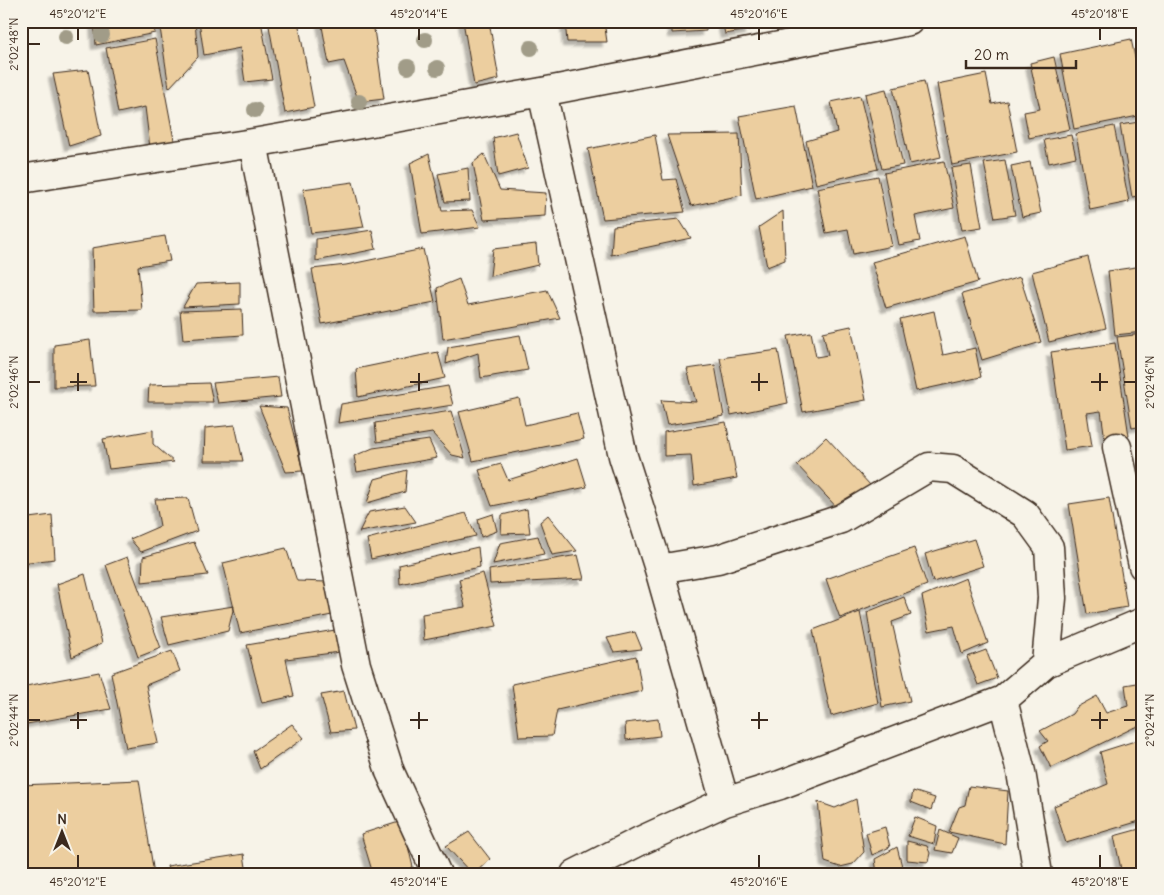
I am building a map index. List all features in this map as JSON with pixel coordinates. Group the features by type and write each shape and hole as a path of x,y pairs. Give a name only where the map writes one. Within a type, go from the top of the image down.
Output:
{"street":[{"path":"21,179 253,143 542,92 910,21"},
{"path":"542,92 623,456 659,569 725,802"},
{"path":"253,143 356,665 390,772 437,874"},
{"path":"1117,447 1143,566"},
{"path":"659,569 718,559 841,519 929,467 953,468 1025,514 1049,546 1052,598 1046,664"},
{"path":"575,874 640,841 725,802 780,785 1003,700 1046,664 1143,622"},
{"path":"1003,700 1021,772 1038,874"}],"building":[{"path":"94,21 153,21 155,33 96,45"},
{"path":"159,21 195,21 198,57 169,88"},
{"path":"199,21 261,21 272,79 245,82 240,48 204,55"},
{"path":"287,21 298,21 314,107 285,113 269,26"},
{"path":"321,21 336,21 374,29 384,99 359,102 344,61 329,64"},
{"path":"463,21 489,21 499,79 474,85"},
{"path":"565,21 604,21 607,42 567,42"},
{"path":"672,21 706,21 706,31 672,33"},
{"path":"722,21 748,21 749,30 725,34"},
{"path":"155,39 175,145 150,148 145,107 118,113 106,48"},
{"path":"1131,39 1143,95 1143,115 1074,129 1060,54"},
{"path":"1054,57 1070,129 1029,138 1024,112 1040,109 1030,63"},
{"path":"88,70 101,136 69,146 53,74"},
{"path":"986,74 992,104 1007,101 1017,152 952,165 937,84"},
{"path":"924,81 941,157 910,164 893,88"},
{"path":"886,89 903,165 882,169 865,94"},
{"path":"860,96 878,169 816,184 806,141 837,132 831,102"},
{"path":"796,106 812,186 756,199 739,116"},
{"path":"1139,122 1143,142 1143,195 1132,197 1120,125"},
{"path":"1114,126 1129,202 1090,210 1076,134"},
{"path":"516,132 528,168 498,176 493,138"},
{"path":"739,134 742,195 691,206 667,135"},
{"path":"655,135 663,180 676,179 685,212 603,219 588,149"},
{"path":"1071,135 1076,157 1049,163 1044,140"},
{"path":"429,154 442,211 472,210 480,227 422,234 410,163"},
{"path":"484,154 500,190 546,193 545,216 484,220 473,163"},
{"path":"1005,160 1015,215 995,218 984,163"},
{"path":"944,161 954,208 915,216 920,241 899,245 884,173"},
{"path":"1030,162 1041,213 1022,217 1011,166"},
{"path":"971,165 982,227 962,230 951,168"},
{"path":"468,168 470,201 445,202 438,174"},
{"path":"878,176 892,246 853,254 848,229 826,233 817,188"},
{"path":"353,182 364,227 311,233 303,189"},
{"path":"783,211 785,260 767,267 759,227"},
{"path":"679,219 691,238 611,255 613,226"},
{"path":"372,230 376,249 316,261 316,239"},
{"path":"165,236 170,261 138,266 142,310 94,311 92,248"},
{"path":"965,236 978,282 886,308 872,262"},
{"path":"536,244 538,265 490,276 493,249"},
{"path":"423,249 435,302 322,324 312,269 346,265"},
{"path":"1088,257 1106,328 1049,342 1032,272"},
{"path":"1143,266 1143,332 1115,335 1108,271"},
{"path":"1020,277 1041,342 982,360 962,294"},
{"path":"459,279 468,305 547,290 560,318 443,339 437,288"},
{"path":"240,282 240,304 183,307 196,284"},
{"path":"242,309 243,335 183,339 180,311"},
{"path":"934,311 943,355 975,348 981,377 916,391 900,319"},
{"path":"851,326 866,400 803,412 788,336 811,332 816,357 828,355 823,332"},
{"path":"1143,334 1143,426 1132,428 1117,337"},
{"path":"520,335 528,370 481,378 478,353 446,364 448,347"},
{"path":"90,340 95,386 54,387 54,345"},
{"path":"1115,343 1129,436 1105,440 1101,411 1087,413 1092,446 1065,450 1051,352"},
{"path":"778,350 788,403 731,415 720,358"},
{"path":"438,352 445,378 358,397 356,369"},
{"path":"715,365 724,416 667,425 661,400 696,402 687,369"},
{"path":"278,377 281,397 218,403 213,383"},
{"path":"209,383 213,402 148,402 149,385"},
{"path":"448,386 453,405 338,423 341,404"},
{"path":"519,398 525,425 577,413 584,439 473,461 459,412"},
{"path":"259,406 287,408 303,471 286,472"},
{"path":"451,411 465,458 452,455 432,433 377,442 375,423"},
{"path":"726,422 737,478 694,486 691,455 664,456 664,432"},
{"path":"235,425 243,461 204,461 205,428"},
{"path":"153,430 153,444 174,462 109,469 103,439"},
{"path":"826,437 871,486 842,513 797,465"},
{"path":"429,440 437,458 357,472 354,456 373,448"},
{"path":"578,458 587,487 492,506 479,470 501,464 508,480"},
{"path":"407,470 405,492 367,503 375,479"},
{"path":"188,498 197,531 141,552 130,539 160,526 155,499"},
{"path":"1109,498 1127,607 1087,614 1069,504"},
{"path":"405,506 416,522 359,532 369,512"},
{"path":"527,509 530,533 501,534 502,515"},
{"path":"466,513 476,536 371,559 367,539"},
{"path":"493,514 497,531 481,537 478,519"},
{"path":"52,515 55,559 21,563 21,519"},
{"path":"548,515 577,551 552,555 540,522"},
{"path":"538,536 544,554 493,564 500,543"},
{"path":"974,539 983,566 933,582 925,554"},
{"path":"194,542 208,575 142,582 143,557"},
{"path":"478,547 480,567 400,584 399,565"},
{"path":"286,548 297,581 327,582 332,615 240,633 223,563"},
{"path":"914,548 927,585 840,618 826,579"},
{"path":"578,555 584,579 490,584 489,570"},
{"path":"127,557 161,648 138,657 106,565"},
{"path":"483,573 497,626 424,640 422,614 465,607 459,579"},
{"path":"85,574 102,643 72,657 57,584"},
{"path":"966,578 988,643 962,654 954,626 929,631 922,596"},
{"path":"904,597 911,615 892,622 910,701 882,707 867,612"},
{"path":"234,606 228,631 169,645 161,617"},
{"path":"860,612 878,703 831,716 813,630"},
{"path":"335,630 340,652 286,659 294,696 262,703 247,645"},
{"path":"635,632 642,649 614,652 607,638"},
{"path":"986,650 997,678 978,685 967,657"},
{"path":"172,651 180,671 146,685 158,743 126,748 111,673"},
{"path":"636,656 642,691 557,710 552,736 519,737 512,684"},
{"path":"99,672 111,709 21,725 21,687"},
{"path":"1143,682 1143,725 1133,728 1051,768 1040,746 1048,741 1040,731 1072,714 1077,707 1097,696 1106,713 1128,706 1125,685"},
{"path":"344,691 354,730 331,732 321,695"},
{"path":"658,719 660,736 626,740 625,723"},
{"path":"292,724 304,738 260,769 253,751"},
{"path":"1138,740 1143,758 1143,820 1066,843 1054,806 1108,784 1100,752"},
{"path":"139,780 154,874 21,874 21,785"},
{"path":"969,786 1008,791 1005,844 949,832 959,807 965,805"},
{"path":"913,791 935,798 931,810 911,802"},
{"path":"856,799 864,852 853,864 840,867 825,862 818,802 835,808"},
{"path":"915,817 937,826 934,844 908,836"},
{"path":"402,821 413,867 399,874 373,874 361,834"},
{"path":"885,827 890,847 872,855 866,833"},
{"path":"1143,828 1143,874 1122,874 1114,836"},
{"path":"940,830 958,838 952,853 935,850"},
{"path":"469,832 490,859 474,874 446,846"},
{"path":"907,841 927,846 930,853 928,862 907,860"},
{"path":"897,847 904,874 877,874 875,859"},
{"path":"244,854 247,874 169,874 167,866"}]}
